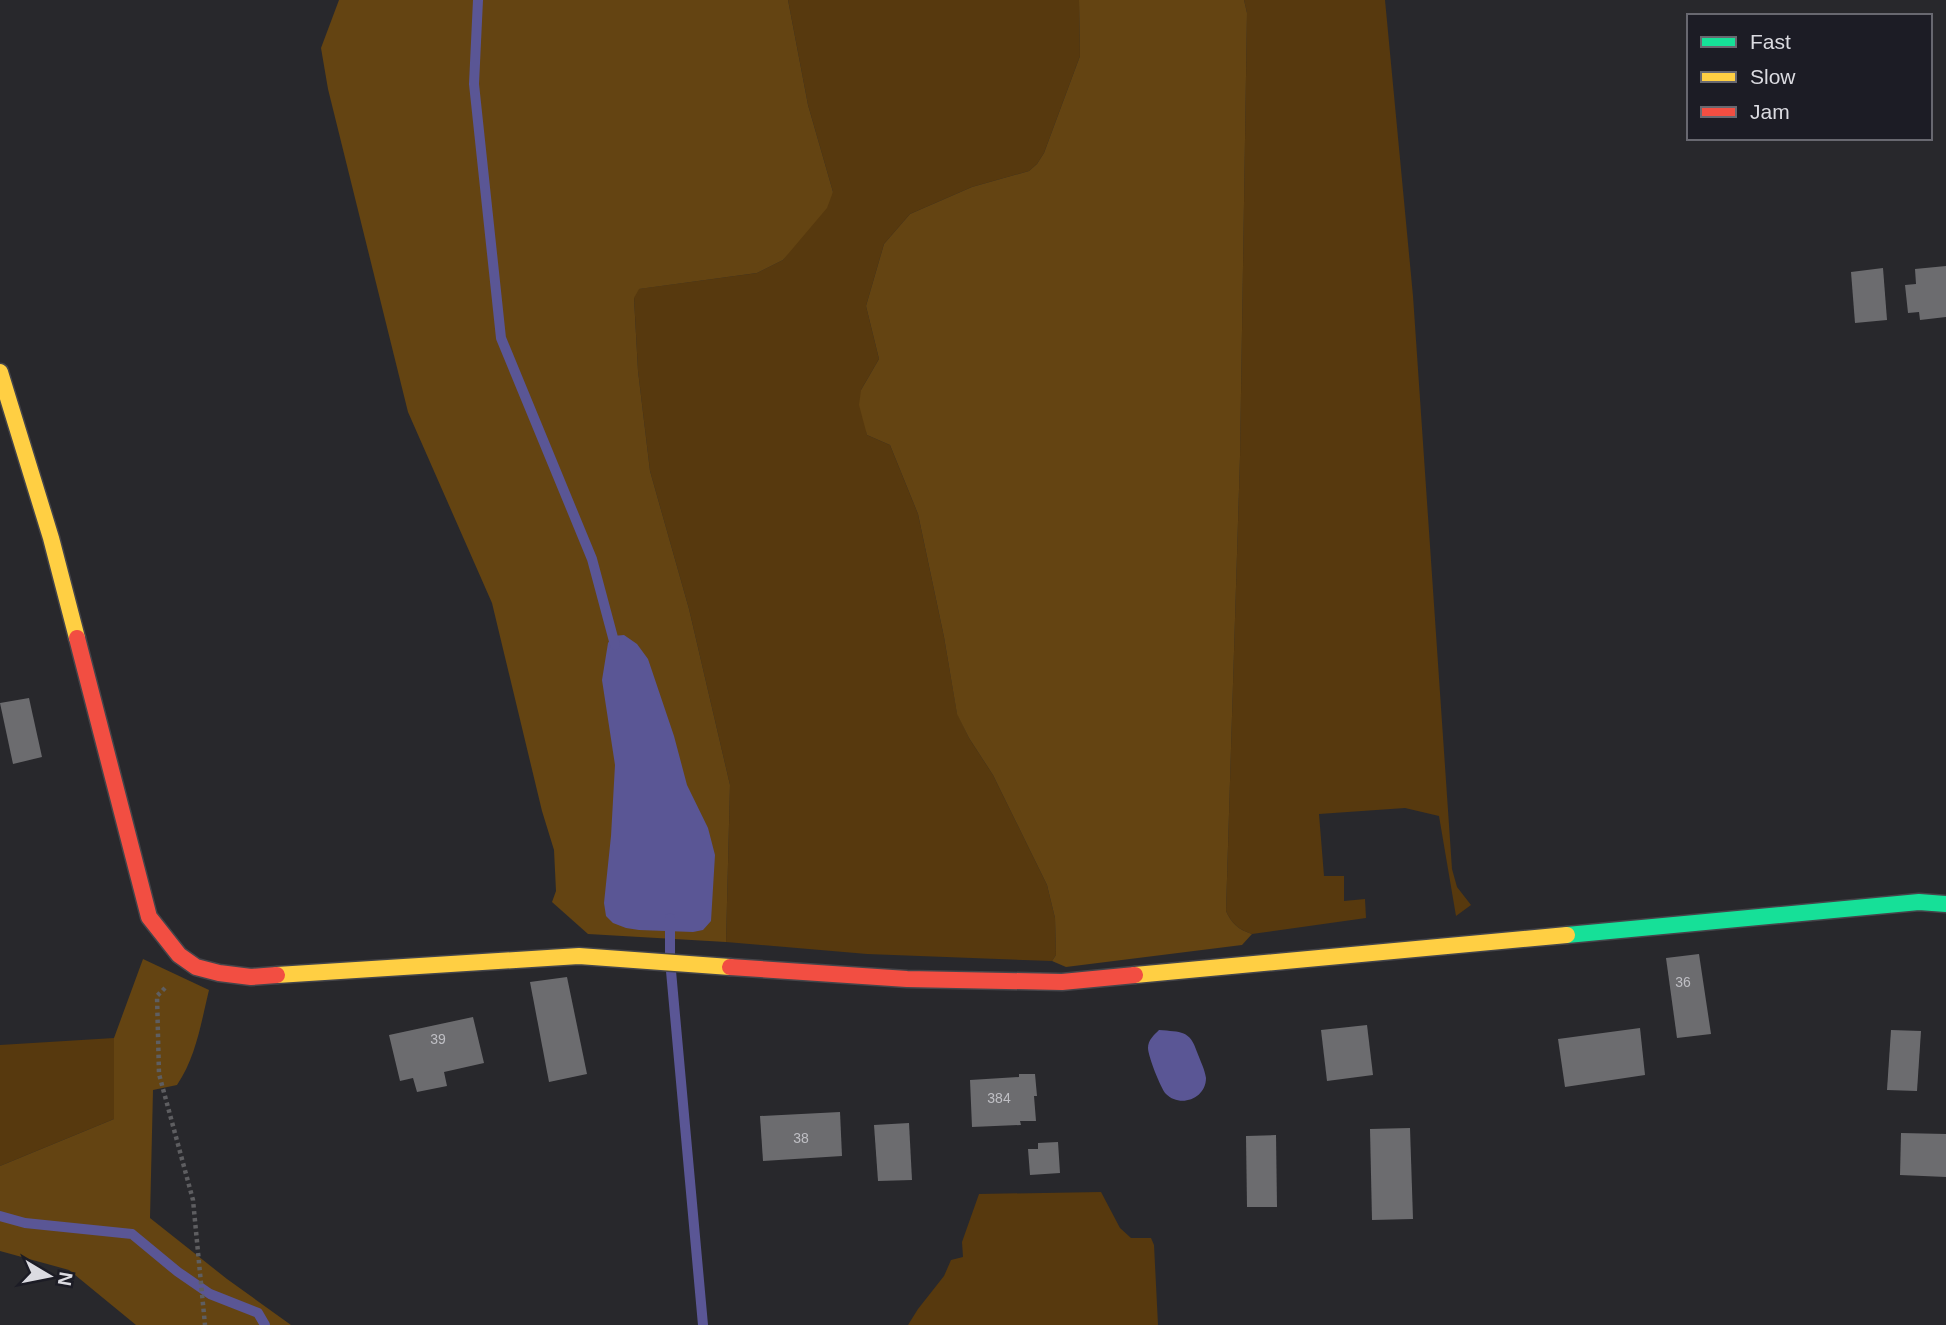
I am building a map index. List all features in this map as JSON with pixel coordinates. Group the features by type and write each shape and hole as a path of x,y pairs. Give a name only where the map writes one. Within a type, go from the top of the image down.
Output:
{"street":[{"path":"0,372 51,538 149,917 167,941 190,964 222,974 251,977 579,956 907,978 1062,982 1919,902 1946,904"}],"path":[{"path":"190,964 157,996 159,1074 193,1200 205,1325"}],"shaded area":[{"path":"339,0 788,0 808,105 833,192 827,208 783,260 757,273 639,289 634,298 638,371 650,471 689,609 730,785 726,942 588,934 552,902 556,891 554,850 542,811 492,603 408,412 328,89 321,48"},
{"path":"788,0 1079,0 1080,56 1044,153 1037,164 1029,171 972,187 910,214 884,244 866,306 879,359 861,390 867,435 890,445 918,514 957,713 969,738 993,775 1047,885 1055,918 1056,955 1052,961 867,954 726,942 730,785 689,609 650,471 638,371 634,297 638,289 757,273 783,260 833,192 808,105"},
{"path":"1079,0 1244,0 1247,13 1240,457 1226,911 1236,925 1252,934 1242,945 1066,967 1052,961 1056,955 1055,918 1047,885 993,775 957,714 918,514 890,445 867,435 859,405 861,390 879,359 866,306 884,244 910,214 972,187 1029,171 1037,164 1044,153 1080,56"},
{"path":"1244,0 1385,0 1413,296 1452,869 1457,887 1471,905 1456,916 1439,816 1405,808 1319,814 1324,876 1344,876 1344,901 1365,899 1366,918 1252,934 1236,926 1226,911 1240,457 1247,13"},
{"path":"624,635 637,644 648,659 687,785 708,828 715,855 711,921 703,930 639,930 613,923 606,916 604,903 615,765 602,680 608,643 613,636"},
{"path":"143,959 209,990 197,1039 184,1074 177,1085 153,1090 150,1218 291,1325 136,1325 69,1270 0,1251 0,1166 114,1119 114,1038"},
{"path":"1159,1030 1184,1033 1194,1045 1206,1078 1202,1091 1197,1096 1185,1101 1178,1100 1166,1094 1161,1086 1148,1048 1150,1040"},
{"path":"114,1038 114,1119 0,1166 0,1045"},
{"path":"1101,1192 1120,1228 1131,1238 1151,1238 1154,1245 1158,1325 908,1325 944,1276 951,1260 963,1257 962,1242 979,1194"}],"building":[{"path":"1946,266 1946,317 1920,320 1919,312 1908,313 1905,285 1916,284 1915,269"},
{"path":"1883,268 1887,320 1855,323 1851,272"},
{"path":"29,698 42,757 13,764 0,703"},
{"path":"1699,954 1711,1034 1677,1038 1666,958"},
{"path":"567,977 587,1074 549,1082 530,982"},
{"path":"473,1017 484,1063 444,1072 447,1086 417,1092 413,1078 400,1081 389,1035"},
{"path":"1367,1025 1373,1075 1327,1081 1321,1030"},
{"path":"1640,1028 1645,1075 1565,1087 1558,1039"},
{"path":"1891,1030 1921,1031 1917,1091 1887,1090"},
{"path":"1019,1074 1035,1074 1036,1121 1020,1121 1021,1125 972,1127 970,1080 1019,1077"},
{"path":"840,1112 842,1156 763,1161 760,1116"},
{"path":"909,1123 912,1180 878,1181 874,1125"},
{"path":"1410,1128 1413,1219 1372,1220 1370,1129"},
{"path":"1901,1133 1946,1134 1946,1177 1900,1175"},
{"path":"1276,1135 1277,1207 1247,1207 1246,1136"},
{"path":"1058,1142 1060,1173 1030,1175 1028,1149 1038,1149 1038,1143"}],"waterway":[{"path":"478,0 474,84 501,338 592,559 615,645"},
{"path":"670,918 670,956"},
{"path":"671,971 703,1325"},
{"path":"0,1216 25,1223 132,1234 210,1294 258,1313 265,1325"}],"traffic: fast":[{"path":"1567,935 1919,902 1946,904"}],"traffic: slow":[{"path":"0,372 51,538 77,638"},
{"path":"1135,975 1567,935"},
{"path":"277,975 579,956 730,967"}],"traffic: jam":[{"path":"77,638 149,917 179,955 196,967 251,977 277,975"},
{"path":"730,967 907,979 1062,982 1135,975"}]}
